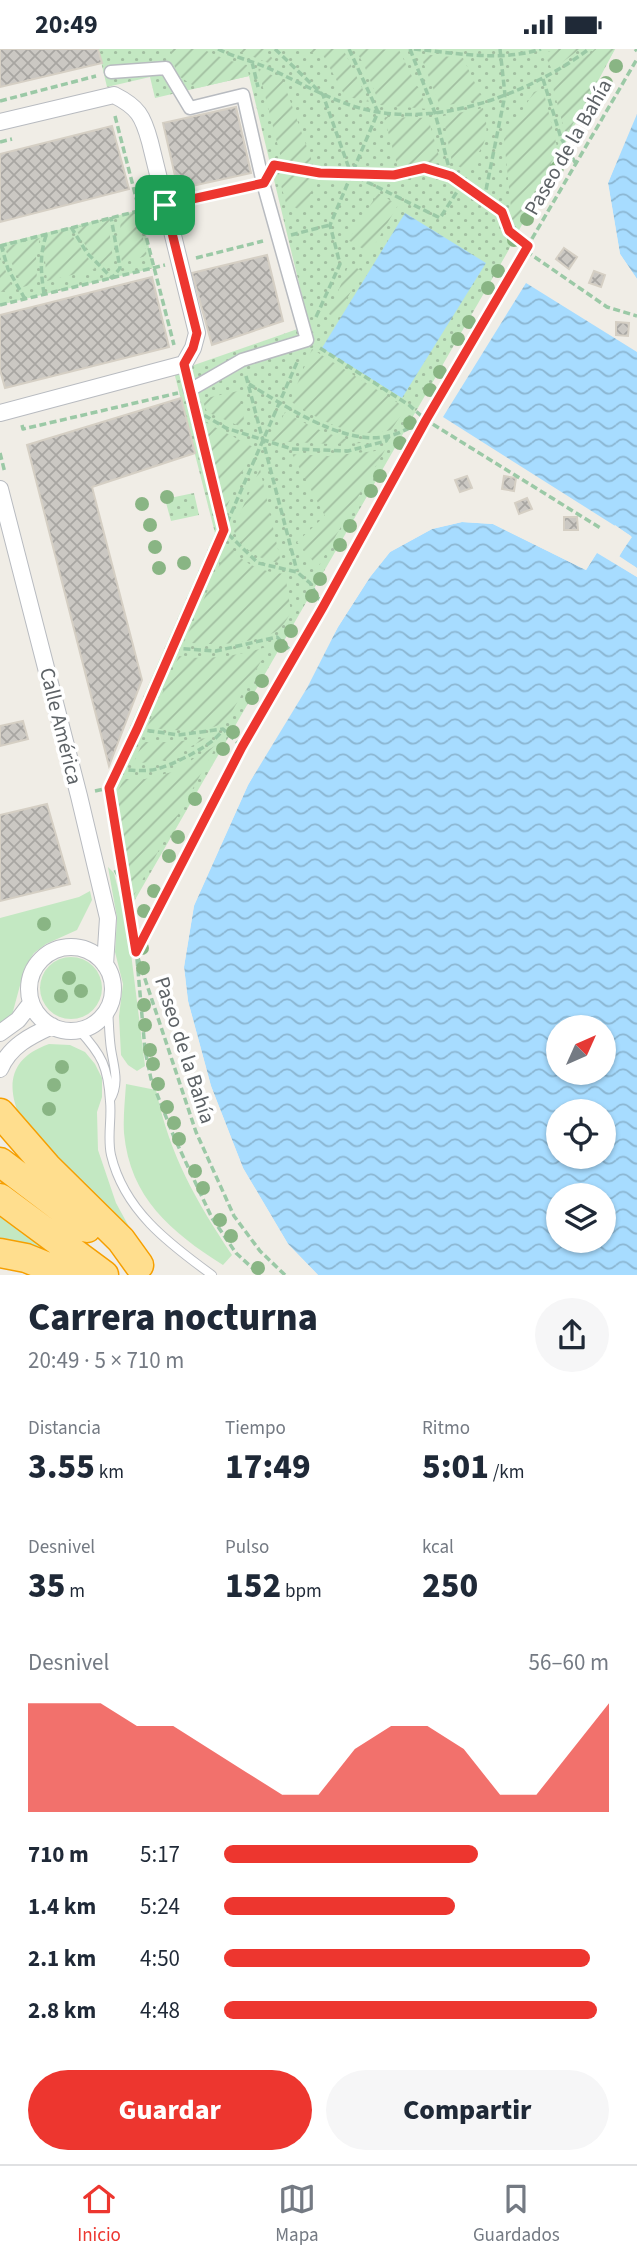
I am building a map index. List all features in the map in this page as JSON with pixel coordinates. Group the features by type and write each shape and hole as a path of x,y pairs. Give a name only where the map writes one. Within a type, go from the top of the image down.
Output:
{"highway":[{"path":"0,1113 47,1167 121,1240 146,1270"},
{"path":"0,1162 146,1270"},
{"path":"0,1198 104,1275"},
{"path":"0,1253 26,1258 68,1275"}],"street":[{"path":"111,72 166,68 190,108 243,95 278,238 307,340 242,360 190,390"},
{"path":"0,122 114,95 126,101 144,120 197,333 193,348 180,358 0,413"},
{"name":"Calle América","path":"0,489 108,918 105,965"},
{"path":"73,947 85,949 105,965 111,975 112,998 101,1019 91,1026 79,1030 65,1030 52,1026 36,1013 29,989 31,976 37,964 47,954 73,947"},
{"path":"0,1033 18,1020 31,1003"},
{"path":"0,1069 11,1051 22,1041 52,1026"}],"lane":[{"path":"108,1008 117,1081 110,1101"},
{"path":"79,1030 99,1052 107,1074 111,1153 121,1185 140,1214 165,1240 212,1275"}],"path":[{"path":"218,49 266,67 323,95 378,112 435,113 505,95 565,67 589,49"},
{"path":"275,49 323,95 351,174 440,218 462,184"},
{"path":"260,1275 236,1253 212,1218 174,1137 151,1079 145,1050 136,952 109,788 340,264 330,225 378,112 349,49"},
{"path":"451,176 435,113 412,49 468,55 501,52 525,54 541,49"},
{"path":"484,199 505,95 501,52"},
{"name":"Paseo de la Bahía","path":"285,1275 260,1251 234,1216 196,1132 136,952 242,747 426,420 637,59"},
{"path":"0,101 111,72"},
{"path":"543,79 561,138 576,164"},
{"path":"115,113 180,358"},
{"path":"0,142 13,139"},
{"path":"165,205 264,183 274,165 320,173 394,175 424,168 451,176 502,212 509,231 528,246"},
{"path":"25,299 8,269 0,245 139,210"},
{"path":"111,217 120,268 112,278"},
{"path":"179,262 330,225"},
{"path":"71,227 87,253 112,278"},
{"path":"44,294 40,269 42,245 47,233"},
{"path":"526,251 607,307 637,316"},
{"path":"0,305 155,268"},
{"path":"307,340 409,405 426,420 602,529"},
{"path":"242,360 297,572"},
{"path":"248,384 335,432 389,436 426,420"},
{"path":"18,409 23,429 190,390 224,530 258,563 297,572 310,583 323,607"},
{"path":"195,410 226,428 292,449 348,451 386,441 389,436"},
{"path":"172,648 216,651 276,637 295,655"},
{"path":"137,729 178,735 223,729"},
{"path":"223,729 242,747"},
{"path":"118,769 156,769 192,754 220,735 223,729"},
{"path":"79,796 109,788"}],"green space":[{"path":"98,49 615,49 507,253 132,905 105,784 215,533 174,372 309,325 249,76 155,98 150,77 107,87"},
{"path":"170,49 202,49 247,65 249,76 197,88 177,75"},
{"path":"233,49 264,49 276,66"},
{"path":"298,49 343,49 369,102 345,96 323,55"},
{"path":"355,49 399,50 428,109 380,105"},
{"path":"557,49 580,49 552,70 544,53"},
{"path":"595,49 615,49 566,136 552,84"},
{"path":"420,54 463,58 483,100 440,106"},
{"path":"258,68 283,81 313,164 282,162"},
{"path":"543,89 558,151 513,228 504,139 534,92"},
{"path":"483,108 486,135 466,171 452,162 443,116"},
{"path":"384,117 428,118 441,163 412,164 398,168"},
{"path":"277,171 317,178 304,212 286,203"},
{"path":"378,193 398,205 370,253 348,240"},
{"path":"140,210 154,268 0,305 0,244"},
{"path":"137,212 147,256 122,262 119,248 121,216"},
{"path":"110,219 114,265 104,268 90,253 75,228"},
{"path":"68,230 96,269 47,281 44,250 51,233"},
{"path":"40,238 36,256 37,283 23,287 4,247"},
{"path":"0,257 13,289 0,292"},
{"path":"349,264 362,271 336,319 329,314"},
{"path":"312,349 406,408 391,430 377,433 351,431 325,421 290,401"},
{"path":"238,391 246,429 207,412 202,399"},
{"path":"285,412 324,432 365,443 271,441"},
{"path":"205,422 253,447 224,513 214,474"},
{"path":"385,450 318,567 297,542 325,516 292,454 328,456"},
{"path":"260,469 281,563 252,553 241,543 233,529"},
{"path":"194,493 199,515 171,521 165,499"},
{"path":"229,544 240,557 253,566 285,574 291,612 279,629 263,637 229,643 184,642"},
{"path":"270,646 227,720 211,728 200,729 166,730 147,727 179,656 224,656"},
{"path":"207,738 165,760 133,764 143,742"},
{"path":"217,745 133,897 114,798 124,779 145,779 172,772"},
{"path":"108,867 114,873 128,929 145,1066 137,1071 128,1065 121,1055 119,1016 123,984 115,952 117,918"},
{"path":"90,891 92,900 77,930 46,944 34,953 25,967 12,1015 0,1026 0,918 79,897"},
{"path":"65,957 77,957 93,966 100,976 100,1000 93,1010 77,1019 65,1019 54,1014 45,1005 40,994 40,982 45,971 54,962"},
{"path":"49,1044 70,1045 85,1052 102,1078 102,1097 97,1112 98,1150 116,1203 133,1234 22,1122 13,1097 14,1075 18,1065 26,1057"},
{"path":"126,1084 156,1090 169,1136 185,1176 232,1255 223,1265 170,1226 144,1195 128,1156 124,1133"},
{"path":"0,1213 64,1263 0,1244"}],"water":[{"path":"637,114 637,279 620,254 608,183"},
{"path":"405,213 486,263 402,398 322,348"},
{"path":"526,283 637,352 637,568 619,557 631,536 443,417"},
{"path":"462,522 493,524 586,570 597,552 637,577 637,1275 318,1275 288,1244 243,1168 211,1086 188,1001 184,967 194,905 248,785 338,627 370,577 390,552 432,529"}],"pier":[{"path":"637,110 608,183 620,254 637,283 632,280 617,255 604,183 628,123"},
{"path":"462,518 494,520 585,565 593,553 599,550 637,573 637,577 597,553 586,570 493,524 462,522 432,529 390,552 370,577 338,627 307,688 248,785 194,906 184,967 188,1001 211,1086 243,1168 288,1244 318,1275 313,1275 285,1246 240,1170 208,1087 184,1002 181,967 190,905 245,783 335,625 367,575 388,549 430,526"},
{"path":"615,525 632,537 619,556 637,568 637,572 615,558 627,538 613,528"}],"building":[{"path":"0,49 98,49 102,63 0,87"},
{"path":"236,107 251,173 178,189 163,123"},
{"path":"112,126 129,189 0,222 0,154"},
{"path":"564,248 577,257 569,269 556,259"},
{"path":"267,255 283,321 212,345 192,273"},
{"path":"594,271 605,275 601,287 589,283"},
{"path":"152,277 169,347 5,388 0,370 0,315"},
{"path":"616,322 629,323 628,336 616,335"},
{"path":"181,398 195,453 92,487 142,680 109,766 27,445"},
{"path":"467,476 472,488 460,492 455,480"},
{"path":"504,476 516,478 514,491 502,489"},
{"path":"527,498 532,509 519,514 515,503"},
{"path":"564,517 577,517 578,530 564,530"},
{"path":"23,721 28,739 0,746 0,726"},
{"path":"47,804 70,884 0,901 0,815"}],"route":[{"path":"274,165 320,173 394,175 424,168 451,176 502,212 509,231 528,246 426,420 242,747 136,952 109,788 224,530 184,364 193,348 197,333 165,205 264,183 274,165"}]}
